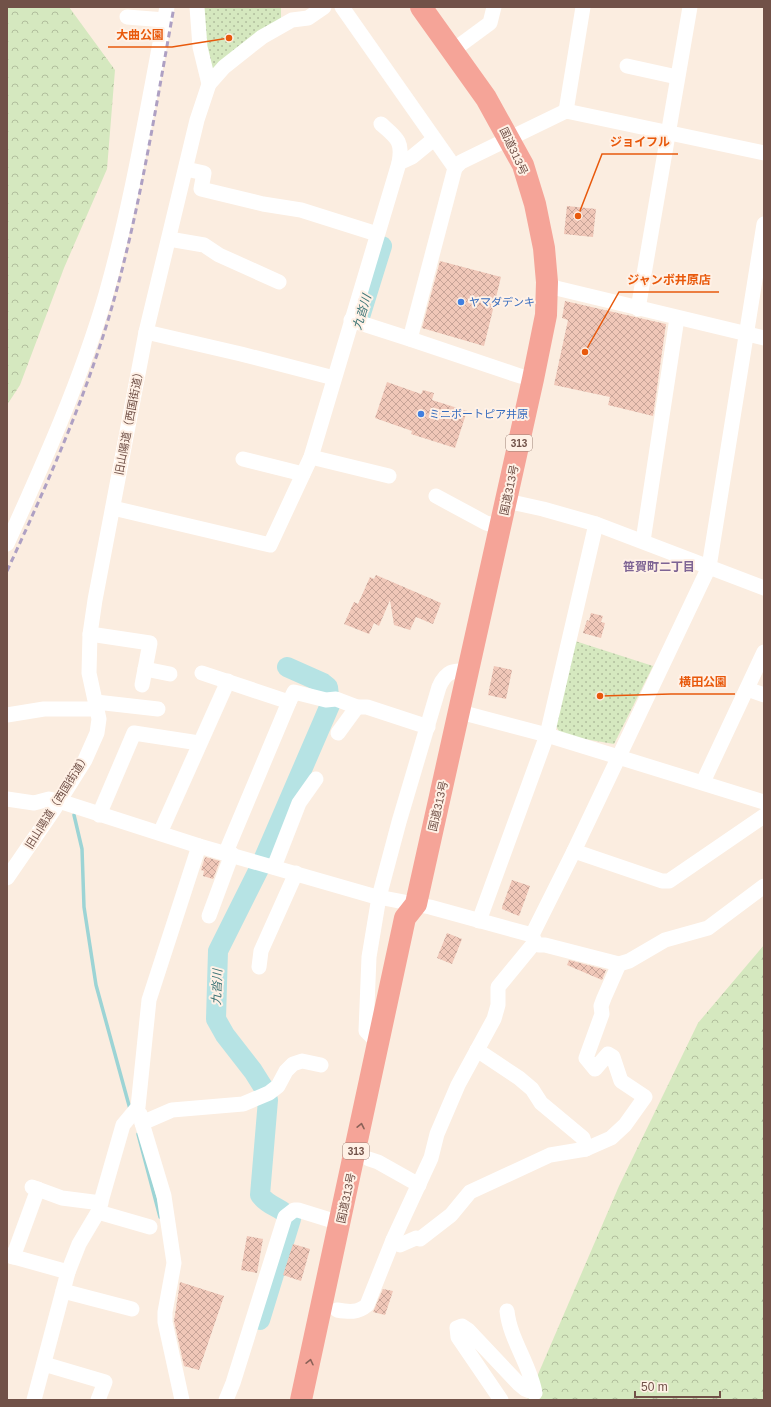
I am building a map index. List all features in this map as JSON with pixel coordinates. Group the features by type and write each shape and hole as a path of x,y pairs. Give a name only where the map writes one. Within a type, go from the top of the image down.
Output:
{"highway":[{"name":"国道313号","path":"301,1400 406,918 416,904 507,501 546,315 547,282 544,248 535,204 523,165 486,98 421,7"},
{"name":"国道313号","path":"317,1400 419,918 416,904"}],"street":[{"path":"196,7 200,47 209,84"},
{"name":"旧山陽道（西国街道）","path":"7,878 59,801 92,746 98,725 96,706 89,673 90,634 146,332 197,120 209,84 224,67 290,14 308,18 324,7"},
{"path":"342,7 455,168"},
{"path":"452,51 490,23 494,7"},
{"path":"566,112 583,7"},
{"path":"638,309 690,7"},
{"path":"7,544 63,416 88,352 106,294 145,130 166,14 127,17"},
{"path":"627,66 677,77"},
{"path":"410,338 455,168 461,162 566,112 764,152"},
{"path":"113,508 270,545 311,457 334,378 356,322 377,234 399,163 402,150 397,138 381,124"},
{"path":"399,163 412,157 434,139"},
{"path":"186,169 204,173 201,189 262,204 301,210 377,234"},
{"path":"337,1310 357,1311 362,1309 367,1304 393,1240 431,1158 437,1134 455,1092 496,1012 498,987 533,939 709,567 764,224"},
{"path":"169,239 204,246 219,255 279,282"},
{"path":"547,282 556,288 638,309 764,338"},
{"path":"643,541 677,318"},
{"path":"356,322 410,338 520,376 533,379"},
{"path":"146,332 241,354 334,378"},
{"path":"311,457 389,476"},
{"path":"242,459 303,474"},
{"path":"436,496 486,523 501,527"},
{"path":"507,501 543,509 596,524 764,588"},
{"path":"479,920 547,735 596,524"},
{"path":"90,634 150,643 142,685"},
{"path":"703,782 764,652"},
{"path":"145,669 170,674"},
{"path":"379,1044 366,1031 368,957 380,897 399,822 442,682 451,672 456,670 469,671"},
{"path":"202,673 289,702"},
{"path":"160,833 228,681"},
{"path":"747,690 764,695"},
{"path":"209,916 229,853 294,692 331,700 357,708 367,707 428,727"},
{"path":"7,715 44,709 96,706 158,709"},
{"path":"338,734 357,708"},
{"path":"460,712 547,735 764,802"},
{"path":"99,815 134,733 199,743"},
{"path":"265,864 300,803 316,780"},
{"path":"7,800 29,803 48,799 59,801 199,846 229,853 380,897 416,904 479,920 533,939 539,945 545,945 619,964 629,961 665,940 708,928 764,886"},
{"path":"574,851 665,882 670,881 764,816"},
{"path":"34,1400 68,1272 79,1244 100,1208 122,1125 134,1111 149,1000 199,846"},
{"path":"259,967 261,951 296,873"},
{"path":"393,1240 400,1245 416,1238 420,1239 451,1215 470,1192 550,1155 586,1149 611,1138 625,1125 645,1098 621,1081 613,1057 608,1054 595,1069 586,1058 602,1014 604,998 619,964"},
{"path":"477,1050 519,1078 532,1090 541,1103 583,1138 586,1149"},
{"path":"142,1123 172,1110 243,1104 265,1095 278,1086 286,1071 293,1064 302,1061 322,1065"},
{"path":"134,1111 142,1123 164,1196 174,1263 165,1312 165,1322 182,1400"},
{"path":"369,1159 378,1162 419,1185"},
{"path":"68,1272 10,1256 35,1188 73,1201 100,1208 150,1227"},
{"path":"226,1400 288,1214 298,1210 340,1223"},
{"path":"63,1291 132,1309"},
{"path":"501,1400 458,1337 456,1328 462,1326 468,1330 519,1384 525,1389 535,1393 532,1376 508,1323 507,1311"},
{"path":"44,1364 105,1382 98,1400"}],"green space":[{"path":"7,7 69,7 115,70 107,169 64,268 20,385 7,405"},
{"path":"203,7 281,7 281,20 214,69 209,68"},
{"path":"575,641 653,666 614,744 561,735 556,726"},
{"path":"764,945 764,1400 527,1400 619,1186 698,1023"}],"building":[{"path":"567,206 596,209 593,237 564,234"},
{"name":"ヤマダデンキ","path":"440,261 501,277 484,346 422,328"},
{"path":"565,301 666,324 653,416 608,405 610,397 554,385 568,320 562,318"},
{"name":"ミニボートピア井原","path":"387,382 421,394 423,390 434,393 432,400 467,411 455,448 411,434 412,431 375,418"},
{"path":"376,575 441,603 433,624 416,617 410,630 394,625 390,600 379,626 374,623 369,634 344,624 354,602 358,604 370,577 374,579"},
{"path":"591,613 603,616 601,622 605,623 601,638 583,633"},
{"path":"494,666 512,670 506,699 488,695"},
{"path":"205,857 220,861 213,879 203,876 204,871 201,870"},
{"path":"512,880 530,886 519,916 502,909"},
{"path":"447,933 462,939 452,964 437,958"},
{"path":"569,960 606,970 602,980 567,965"},
{"path":"247,1236 263,1239 257,1273 241,1270"},
{"path":"293,1244 310,1249 301,1281 283,1275"},
{"path":"180,1282 224,1296 199,1370 184,1366 174,1321"},
{"path":"383,1289 393,1291 385,1315 373,1312"}],"waterway":[{"name":"九沓川","path":"359,320 382,246"},
{"name":"九沓川","path":"260,1320 291,1219 260,1195 268,1100 265,1090 253,1071 225,1035 216,1019 218,951 260,867 330,705 328,687 323,683 287,667"},
{"path":"74,815 82,849 84,907 96,985 130,1109"},
{"path":"138,1134 160,1217"}],"railway":[{"path":"7,571 49,478 75,414 99,350 109,317 120,279 138,202 174,7"}],"place":[{"name":"大曲公園","path":"229,38"},
{"name":"ジョイフル","path":"578,216"},
{"name":"ヤマダデンキ","path":"461,302"},
{"name":"ジャンボ井原店","path":"585,352"},
{"name":"ミニボートピア井原","path":"421,414"},
{"name":"横田公園","path":"600,696"}],"district":[{"name":"笹賀町二丁目","path":"659,567"}]}
